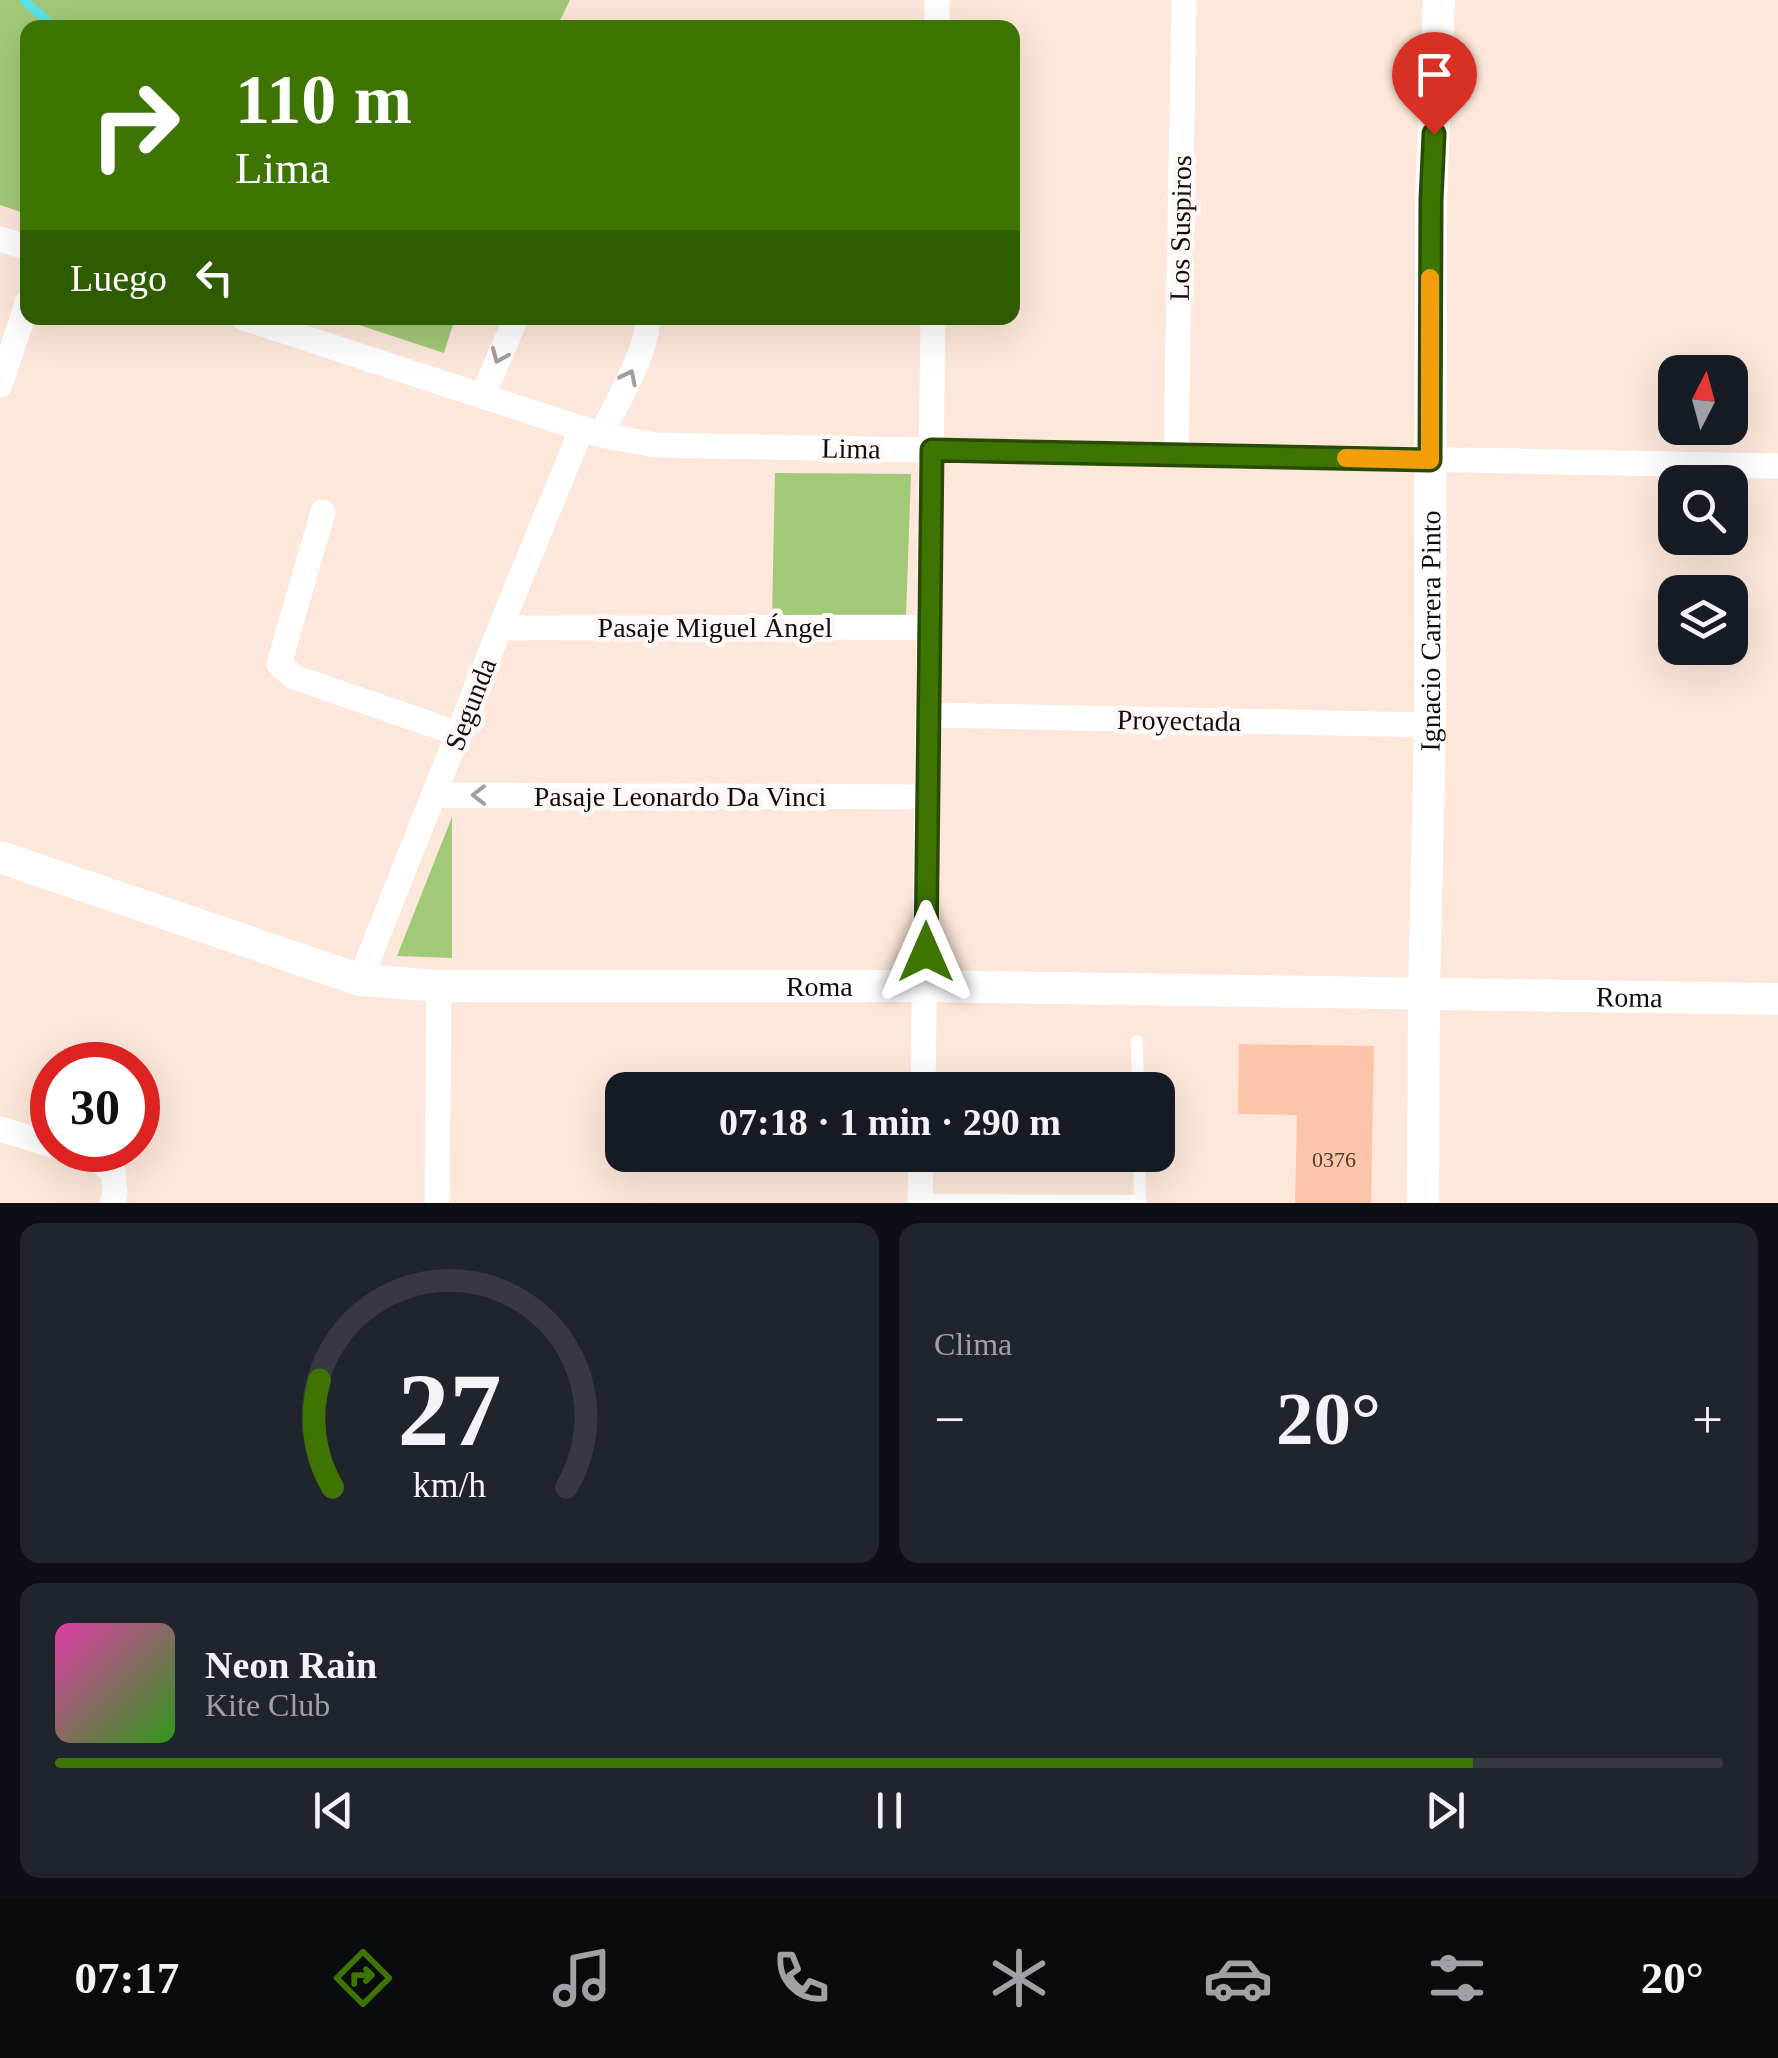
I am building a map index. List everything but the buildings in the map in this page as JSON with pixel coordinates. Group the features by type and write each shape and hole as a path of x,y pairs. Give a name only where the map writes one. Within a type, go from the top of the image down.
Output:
{"street":[{"name":"Los Suspiros","path":"1176,455 1184,0"},
{"name":"Ignacio Carrera Pinto","path":"1424,1203 1431,200 1440,0"},
{"path":"0,385 20,324"},
{"name":"Lima","path":"266,325 591,432 655,446 1778,466"},
{"path":"483,395 513,325"},
{"name":"Segunda","path":"360,980 500,628 591,432 639,356 648,325"},
{"path":"923,1072 933,325"},
{"path":"323,512 279,664 294,677 459,734"},
{"name":"Pasaje Miguel Ángel","path":"500,628 930,627"},
{"name":"Proyectada","path":"928,715 1430,725"},
{"name":"Pasaje Leonardo Da Vinci","path":"434,795 926,797"},
{"name":"Roma","path":"0,857 360,980 439,986 925,986 1778,999"},
{"path":"437,1203 439,986"},
{"path":"0,1129 30,1138"},
{"path":"112,1172 112,1203"},
{"path":"920,1202 921,1172"}],"lane":[{"path":"1137,1041 1138,1072"},
{"path":"920,1202 1140,1201 1139,1172"}],"green space":[{"path":"0,0 570,0 560,20 20,20 20,212 0,205"},
{"path":"359,325 453,325 444,353"},
{"path":"775,473 911,474 906,617 772,616"},
{"path":"452,817 452,958 397,956"}],"waterway":[{"path":"24,0 46,20"}],"slow traffic":[{"path":"1346,458 1430,460 1430,278"}],"route":[{"path":"926,952 932,450 1430,460 1434,134"}]}
